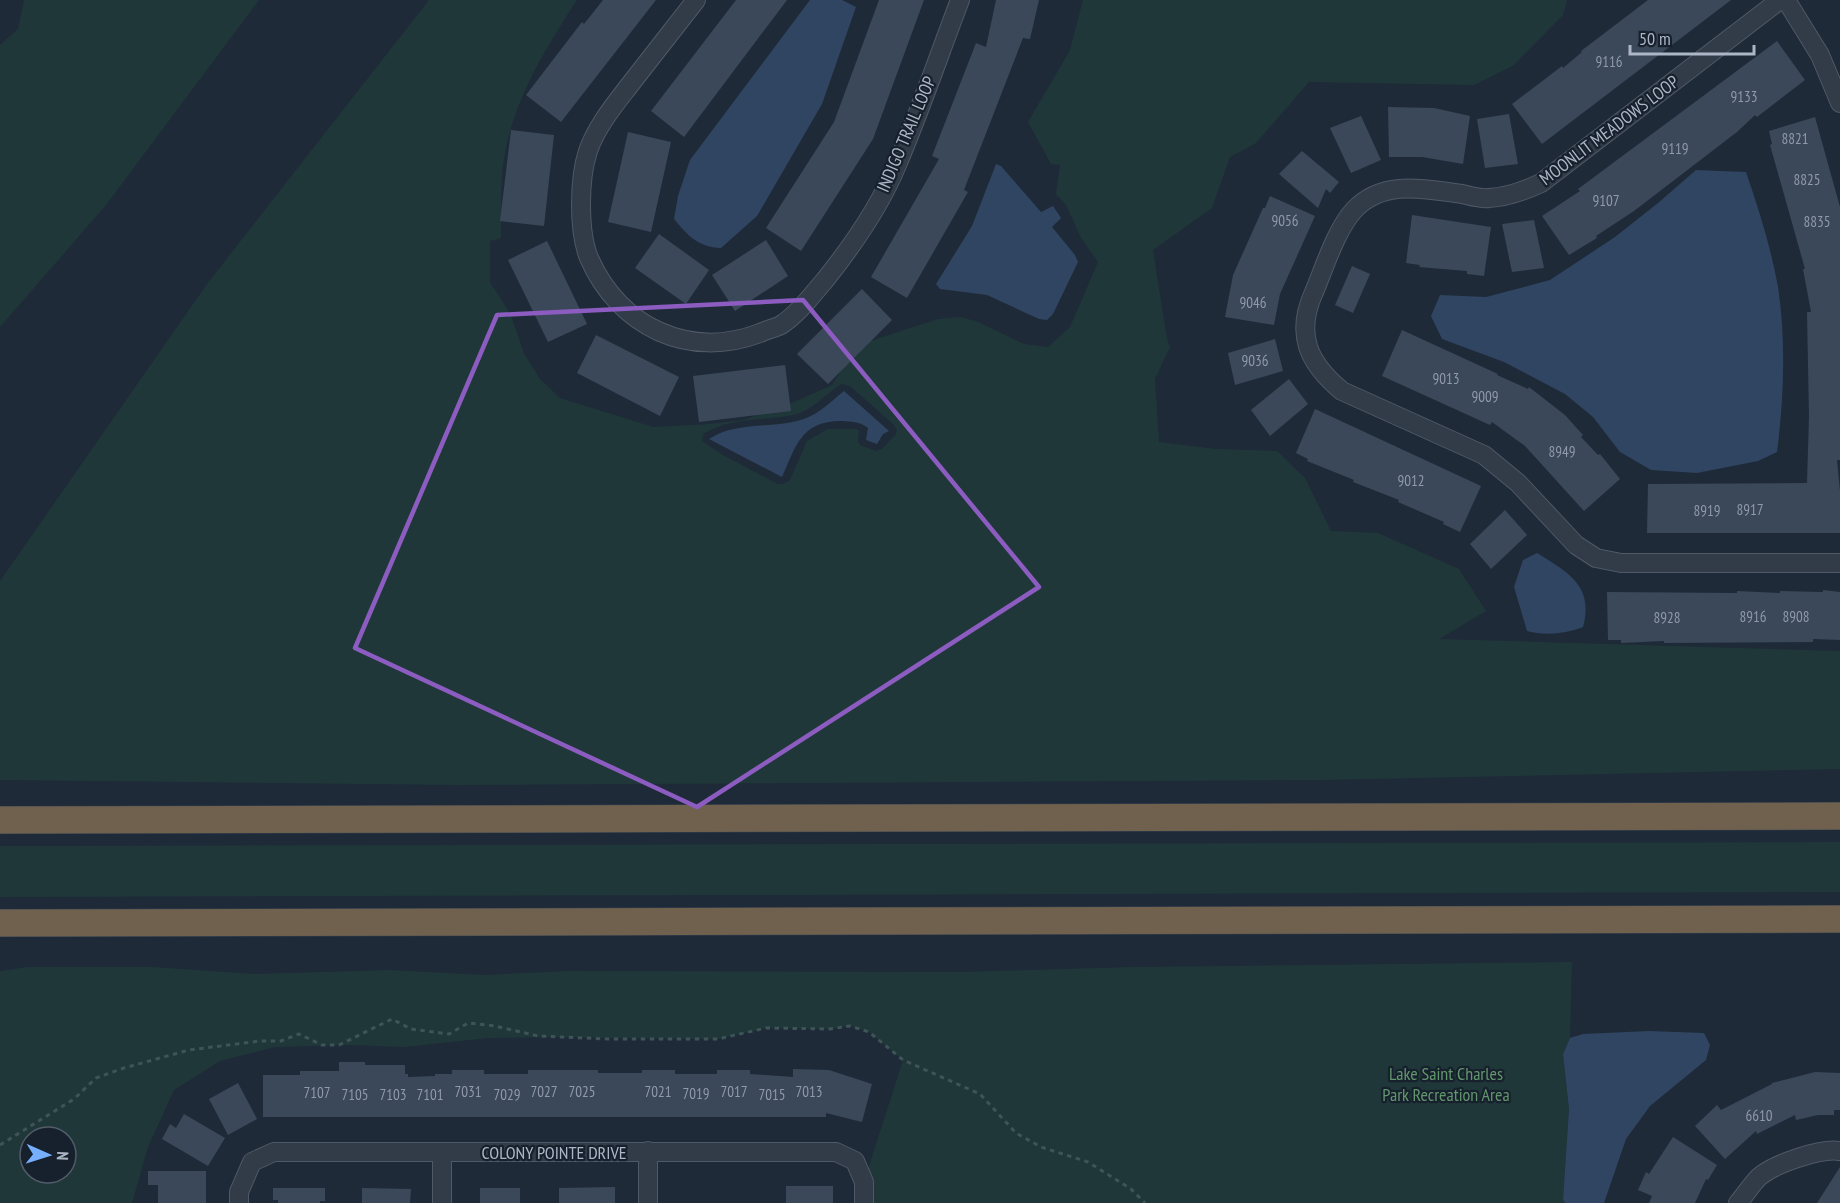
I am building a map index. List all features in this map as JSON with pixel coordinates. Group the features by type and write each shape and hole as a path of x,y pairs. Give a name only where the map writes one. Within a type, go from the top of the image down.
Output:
{"highway":[{"path":"0,820 1840,816"},
{"path":"0,923 1840,918"}],"street":[{"name":"INDIGO TRAIL LOOP","path":"696,0 605,117 588,150 582,180 582,228 588,257 609,293 630,314 653,329 683,341 712,344 745,339 781,325 807,302 844,257 875,208 897,166 960,0"},
{"name":"MOONLIT MEADOWS LOOP","path":"1780,0 1541,183 1518,194 1487,198 1414,187 1389,189 1371,197 1355,209 1344,224 1306,310 1305,338 1312,357 1324,376 1342,391 1484,455 1518,483 1576,545 1596,558 1621,563 1840,563"},
{"path":"1786,0 1820,55 1840,103"},
{"path":"1738,1203 1760,1176 1782,1164 1832,1150 1840,1151"},
{"path":"648,1151 648,1203"},
{"name":"COLONY POINTE DRIVE","path":"239,1203 239,1192 252,1162 274,1152 648,1151 836,1152 855,1161 864,1182 864,1203"},
{"path":"442,1152 442,1203"}],"path":[{"path":"0,1145 74,1099 96,1078 124,1068 189,1050 260,1041 281,1041 298,1034 322,1046 339,1045 392,1019 411,1029 449,1034 468,1023 495,1026 538,1036 608,1039 718,1039 766,1028 830,1029 850,1026 869,1032 903,1060 980,1094 1016,1133 1041,1147 1088,1162 1131,1189 1145,1203"}],"highlighted area":[{"path":"803,300 1039,587 697,807 355,648 497,315"}],"green space":[{"path":"24,0 259,0 106,205 0,327 0,45 18,29"},
{"path":"429,0 577,0 553,37 532,76 508,138 503,169 501,238 490,241 490,282 510,313 524,353 540,379 560,398 653,427 743,420 789,404 832,385 858,345 938,319 961,317 978,322 1024,344 1048,347 1070,327 1098,262 1081,238 1066,205 1056,194 1060,165 1051,164 1028,122 1070,50 1083,0 1567,0 1563,15 1514,65 1474,85 1309,82 1256,143 1230,157 1212,208 1153,250 1170,347 1155,379 1159,442 1216,449 1277,451 1305,478 1331,531 1378,533 1459,569 1486,611 1439,639 1840,651 1840,769 1322,780 457,785 0,780 0,581 207,284","holes":["841,384 850,386 897,430 882,449 876,451 860,445 857,429 828,429 807,441 790,480 778,484 721,454 702,441 703,434 724,425 801,413"]},
{"path":"1840,842 1840,892 0,897 0,846"},
{"name":"Lake Saint Charles Park Recreation Area","path":"1572,962 1570,1038 1563,1054 1569,1109 1563,1198 1565,1203 864,1203 864,1182 903,1060 869,1032 850,1026 830,1029 766,1028 718,1039 488,1038 404,1047 349,1045 275,1047 220,1061 174,1090 148,1147 132,1203 0,1203 0,971 28,967 151,967 255,974 390,970 484,975 568,971 961,972 1133,967"}],"water":[{"path":"810,0 842,0 856,7 822,104 757,216 721,248 700,243 674,219 678,196 690,160"},
{"path":"996,164 1001,166 1041,212 1053,206 1061,218 1052,227 1078,262 1053,314 1047,320 1039,319 987,295 940,289 936,284 972,226"},
{"path":"1696,170 1746,172 1764,229 1781,307 1783,390 1777,452 1758,461 1697,473 1651,470 1620,452 1593,417 1565,394 1504,362 1442,339 1431,316 1440,295 1486,297 1550,280 1615,237"},
{"path":"844,391 889,431 883,434 877,444 866,440 868,428 858,423 841,421 817,425 802,437 782,477 709,439 729,430 804,419 822,409"},
{"path":"1537,553 1569,574 1582,591 1585,601 1583,627 1555,634 1527,631 1514,587 1523,560"},
{"path":"1649,1031 1704,1033 1710,1045 1706,1060 1650,1106 1626,1139 1604,1203 1565,1203 1563,1199 1569,1109 1563,1054 1570,1038 1583,1034"}],"building":[{"path":"603,0 656,0 561,122 526,95 582,22 584,24"},
{"path":"736,0 787,0 684,137 651,111"},
{"path":"879,0 924,0 873,139 801,251 766,228 834,122"},
{"path":"996,0 1039,0 1030,39 1023,38 964,190 968,192 907,298 871,277 939,159 932,156 976,43 986,47"},
{"path":"1648,0 1731,0 1542,144 1512,104 1562,66 1563,68 1581,51"},
{"path":"1777,41 1805,80 1757,117 1755,115 1737,132 1634,211 1569,255 1542,216 1580,191 1578,189"},
{"path":"1388,107 1434,108 1470,116 1463,164 1422,157 1389,157"},
{"path":"1509,114 1518,164 1485,168 1477,119"},
{"path":"1361,116 1381,160 1351,173 1330,128"},
{"path":"1815,117 1840,207 1840,460 1837,460 1840,533 1647,533 1648,484 1807,483 1809,416 1807,312 1811,312 1803,269 1805,269 1770,145 1772,144 1769,131"},
{"path":"511,130 554,135 544,226 500,221"},
{"path":"628,132 671,142 651,232 608,222"},
{"path":"1302,151 1339,182 1330,193 1326,189 1318,208 1279,174"},
{"path":"1270,196 1315,216 1280,294 1274,325 1225,317 1233,275"},
{"path":"1412,215 1491,227 1484,276 1467,274 1467,271 1419,267 1420,265 1406,263"},
{"path":"1534,220 1544,268 1512,272 1502,224"},
{"path":"659,234 709,270 686,304 635,268"},
{"path":"766,240 788,276 735,311 712,275"},
{"path":"547,241 587,324 548,342 508,260"},
{"path":"1352,266 1370,274 1353,313 1335,305"},
{"path":"862,289 892,320 828,384 797,354"},
{"path":"1402,330 1528,389 1529,387 1565,415 1583,435 1581,437 1598,455 1600,454 1620,479 1584,511 1525,446 1492,422 1490,425 1382,376"},
{"path":"596,335 679,377 660,416 577,373"},
{"path":"1275,339 1283,371 1235,385 1228,353"},
{"path":"785,365 791,411 699,422 693,376"},
{"path":"1289,379 1308,404 1270,436 1251,410"},
{"path":"1315,409 1481,486 1460,532 1443,524 1444,522 1398,502 1399,500 1307,461 1308,459 1296,453"},
{"path":"1505,510 1527,535 1491,569 1470,544"},
{"path":"1823,590 1840,592 1840,640 1621,643 1621,640 1608,640 1607,592 1780,593 1780,591 1823,592"},
{"path":"339,1062 365,1062 365,1065 405,1065 405,1074 408,1074 408,1077 452,1074 452,1070 484,1070 484,1074 528,1074 528,1070 598,1070 598,1073 642,1073 642,1070 675,1070 675,1074 717,1074 717,1070 750,1070 750,1074 793,1077 793,1069 829,1070 872,1084 862,1122 826,1113 826,1117 263,1117 263,1075 300,1075 300,1071 339,1071"},
{"path":"1815,1072 1840,1073 1840,1110 1834,1110 1834,1115 1818,1115 1796,1120 1795,1115 1757,1134 1756,1131 1725,1159 1695,1126 1717,1105 1721,1110 1772,1083"},
{"path":"238,1083 257,1119 228,1135 209,1099"},
{"path":"184,1114 225,1138 208,1166 162,1139 170,1124 176,1128"},
{"path":"1673,1137 1717,1165 1708,1180 1706,1179 1695,1203 1649,1203 1652,1196 1638,1190 1646,1172 1649,1174"},
{"path":"1840,1167 1840,1203 1817,1203"},
{"path":"148,1171 206,1171 206,1203 158,1203 158,1185 148,1185"},
{"path":"786,1186 833,1186 833,1203 786,1203"},
{"path":"615,1187 615,1203 559,1203 559,1188"},
{"path":"273,1188 325,1188 325,1201 278,1203 278,1200 273,1200"},
{"path":"362,1188 411,1189 410,1203 362,1203"},
{"path":"480,1188 520,1188 520,1203 480,1203"}]}
